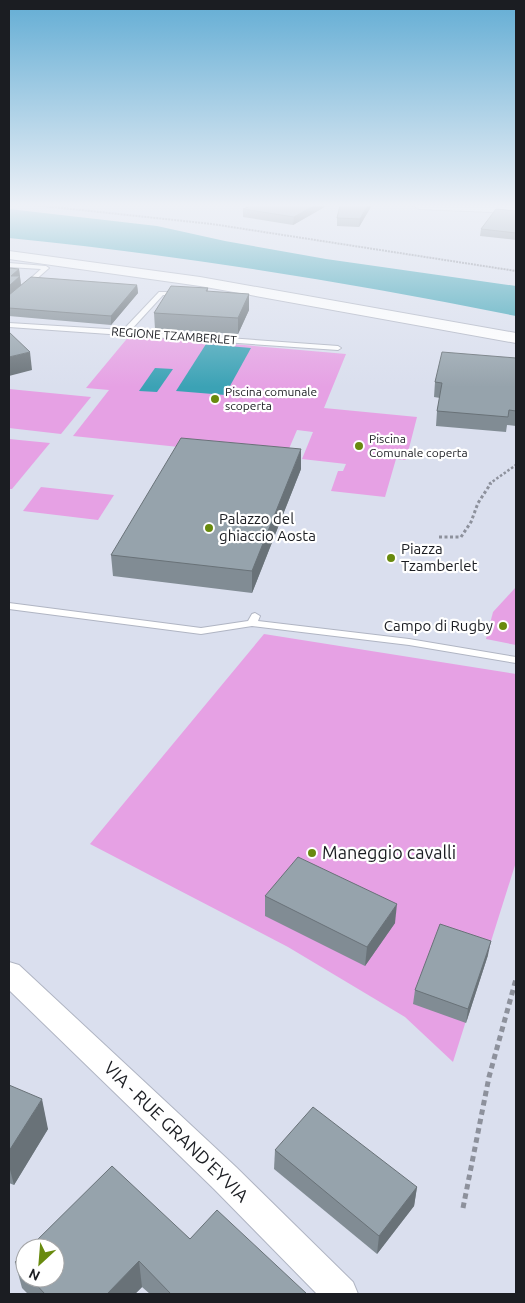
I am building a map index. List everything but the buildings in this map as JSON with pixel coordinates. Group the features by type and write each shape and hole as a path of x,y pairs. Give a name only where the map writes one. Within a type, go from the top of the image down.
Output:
{"main road":[{"path":"103,266 182,278 516,338"},
{"path":"142,266 516,331"}],"street":[{"name":"VIA - RUE GRAND'EYVIA","path":"9,973 225,1178 341,1294"}],"lane":[{"path":"9,301 46,268 19,266"},
{"path":"125,332 161,293 190,295"},
{"name":"REGIONE TZAMBERLET","path":"9,326 27,325 338,348"},
{"path":"9,606 201,631 254,619 516,660"}],"path":[{"path":"482,266 516,271"},
{"path":"439,537 461,537 471,522 478,503 488,485 516,465"},
{"path":"463,1208 488,1077 516,979"}],"shaded area":[{"name":"Piscina comunale scoperta","path":"130,335 346,354 324,408 417,417 406,460 396,459 385,497 331,491 338,471 343,471 346,464 302,459 313,432 297,430 285,458 73,436 109,390 86,388"},
{"path":"9,389 91,397 61,434 9,428"},
{"path":"9,439 50,443 12,489 9,489"},
{"path":"41,487 114,495 98,520 23,511"},
{"name":"Campo di Rugby","path":"516,587 516,645 486,639 493,612"},
{"name":"Maneggio cavalli","path":"264,634 516,674 516,862 453,1062 405,1017 288,947 90,844"}],"water":[{"path":"230,266 374,266 516,286 516,316 390,292"},
{"path":"206,344 251,348 225,395 176,391"},
{"path":"155,368 173,369 157,392 139,391"}],"place":[{"name":"Piscina comunale scoperta","path":"215,399"},
{"name":"Piscina Comunale coperta","path":"359,446"},
{"name":"Palazzo del ghiaccio Aosta","path":"209,528"},
{"name":"Piazza Tzamberlet","path":"391,558"},
{"name":"Campo di Rugby","path":"503,626"},
{"name":"Maneggio cavalli","path":"312,853"}]}
